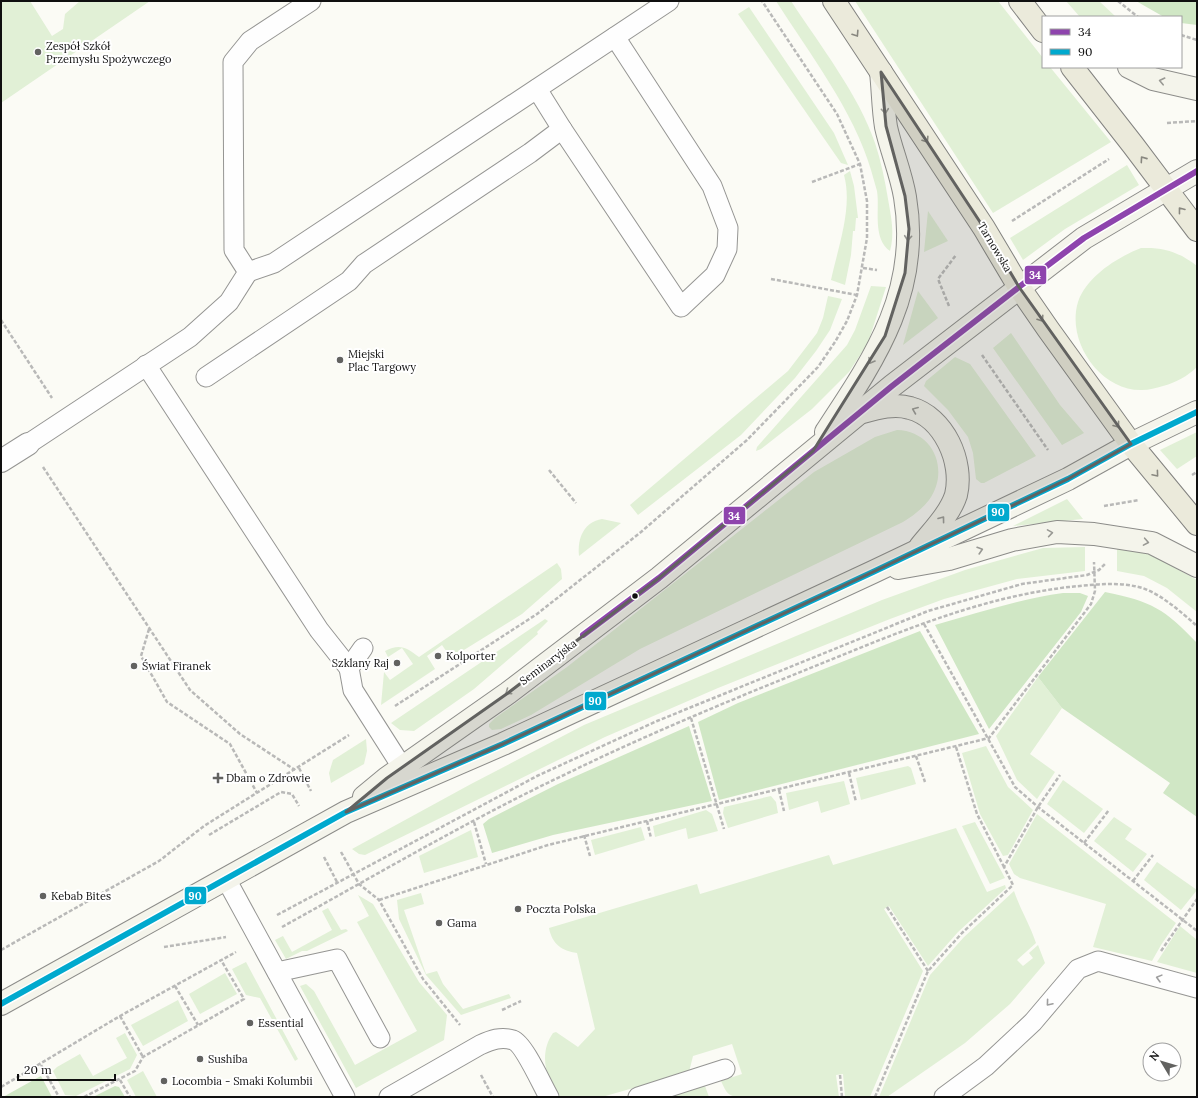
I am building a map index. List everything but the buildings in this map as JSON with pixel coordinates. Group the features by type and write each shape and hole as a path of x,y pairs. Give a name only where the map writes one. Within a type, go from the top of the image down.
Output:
{"main road":[{"name":"Tarnowska","path":"834,1 984,228 1019,287 1132,444 1197,524"},
{"path":"1021,3 1042,29"},
{"path":"1073,68 1134,145 1197,230"}],"street":[{"path":"1021,3 1042,17"},
{"path":"1131,68 1153,79 1197,89"},
{"path":"813,451 858,384 885,336 901,292 905,273 909,229 905,196 886,126 881,72"},
{"name":"Seminaryjska","path":"346,812 402,767 508,692 659,578 964,329 1084,238 1197,171"},
{"path":"860,413 876,408 901,406 911,408 920,412 937,425 948,441 957,471 958,483 955,496 949,510 918,550"},
{"name":"Seminaryjska","path":"1,1004 346,812 503,744 873,572 1060,482 1197,412"},
{"path":"1,460 28,444"},
{"path":"873,572 949,559 1012,540 1057,532 1152,543 1197,566"}],"lane":[{"path":"248,272 234,250 233,62 250,41 311,1"},
{"path":"28,444 65,418 190,337 228,302 248,272 274,263 669,1"},
{"path":"537,89 681,307 716,275 727,250 728,228 712,186 615,38"},
{"path":"206,378 349,281 364,264 562,129"},
{"path":"146,365 173,400 319,630 349,668 353,690 402,767"},
{"path":"349,668 362,648"},
{"path":"226,879 345,1097"},
{"path":"277,972 337,958 380,1038"},
{"path":"944,1097 986,1066 1033,1022 1078,969 1098,961 1197,988"},
{"path":"388,1097 480,1045 493,1039 504,1038 514,1040 521,1047 549,1097"},
{"path":"638,1097 725,1069"}],"path":[{"path":"391,708 536,614 641,532 747,440 818,367 847,321 857,295 867,238 867,201 860,164 837,114 762,1"},
{"path":"1118,1 1137,16"},
{"path":"1182,35 1197,40"},
{"path":"1167,123 1197,121"},
{"path":"1008,223 1112,158"},
{"path":"812,182 860,164"},
{"path":"950,309 938,279 956,256"},
{"path":"771,278 857,295"},
{"path":"1,320 65,418"},
{"path":"982,355 1048,450"},
{"path":"28,444 190,690 240,734 295,770"},
{"path":"549,470 576,503"},
{"path":"1103,506 1139,500"},
{"path":"1,1087 41,1065 120,1016 221,960 256,934 337,882 584,754 657,721 849,642 951,603 1022,584 1094,573 1104,566 1106,561 1108,537"},
{"path":"379,900 486,864 584,836 989,738 1091,604 1095,591 1094,566"},
{"path":"161,947 256,934 359,884 570,772 691,718 850,651 924,624 1000,599 1040,590 1095,584 1136,586 1156,595 1178,609 1197,626"},
{"path":"924,624 1015,787 1038,808 1197,931"},
{"path":"149,629 141,656 167,702 230,744 257,793"},
{"path":"691,718 724,829"},
{"path":"1,950 159,861 204,826 299,768 354,732"},
{"path":"875,1097 928,971 962,933 1013,885 977,814 956,747"},
{"path":"916,756 925,782"},
{"path":"299,768 311,791"},
{"path":"849,773 856,802"},
{"path":"1004,867 1038,808 1060,775"},
{"path":"779,790 784,811"},
{"path":"209,835 281,792 292,794 296,800"},
{"path":"1084,843 1109,810"},
{"path":"647,821 651,838"},
{"path":"474,822 486,864"},
{"path":"584,836 590,856"},
{"path":"341,852 359,884 379,900 423,979 464,1029"},
{"path":"1133,881 1153,855"},
{"path":"326,861 337,882"},
{"path":"1148,975 1167,940 1197,899"},
{"path":"887,907 928,971"},
{"path":"84,1097 120,1080 135,1071 143,1057 244,999 221,960"},
{"path":"175,986 198,1025"},
{"path":"120,1016 143,1057"},
{"path":"41,1065 59,1097"},
{"path":"840,1074 842,1097"},
{"path":"120,1080 130,1097"}],"highlighted area":[{"path":"881,72 984,228 1019,287 1131,444 1068,479 873,572 503,744 346,812 387,778 508,693 659,578 813,451 885,336 905,273 909,229 905,196 886,126"}],"green space":[{"name":"Zespół Szkół Przemysłu Spożywczego","path":"1,1 30,1 52,36 63,29 65,14 80,1 150,1 1,103"},
{"path":"776,1 791,1 838,70 868,125 879,157 889,205 892,232 890,251 881,239 878,223 877,191 871,170 854,126 830,83"},
{"path":"855,1 998,1 1042,57 1042,68 1051,68 1111,142 993,213"},
{"path":"1066,1 1099,1 1115,16 1079,16"},
{"path":"1136,1 1197,1 1197,25 1182,23 1182,16 1162,16"},
{"path":"749,7 834,133 848,165 841,163 738,14"},
{"path":"1127,165 1139,185 1065,229 1023,260 1010,238"},
{"path":"850,171 854,186 858,218 856,218 855,231 853,231 851,255 845,285 831,280 846,214 847,201 844,175"},
{"path":"928,211 948,241 924,252"},
{"path":"1141,248 1157,248 1171,251 1184,257 1197,266 1197,367 1181,379 1147,390 1127,388 1113,382 1100,373 1090,361 1082,347 1077,332 1076,317 1078,302 1088,284 1113,262"},
{"path":"871,286 886,287 868,343 849,372 812,409 761,449 756,451 757,447 847,345 855,330"},
{"path":"918,291 938,318 903,345"},
{"path":"828,296 842,299 830,330 795,378 741,435 638,515 630,505 788,371 817,333 823,318"},
{"path":"1011,333 1060,405 1084,433 1062,445 993,348"},
{"path":"955,357 970,364 1036,456 984,483 981,483 976,479 973,453 968,437 948,410 924,386 926,381"},
{"path":"897,430 910,432 921,437 935,454 938,465 938,477 935,489 929,500 914,515 903,522 640,649 531,715 501,729 492,730 489,727 489,724 495,718 567,667 814,472 875,437"},
{"path":"1197,432 1197,456 1177,469 1160,450"},
{"path":"1067,499 1083,519 1013,526"},
{"path":"602,519 621,523 579,556 579,543 586,527"},
{"path":"1085,547 1085,571 1017,579 944,599 890,619 718,688 605,737 365,855 359,854 352,849 471,784 584,725 882,600 965,570 1043,548"},
{"path":"1117,549 1146,552 1197,580 1197,612 1167,588 1144,576 1117,571"},
{"path":"557,563 561,569 562,579 522,614 451,658 442,645 427,656 435,669 381,705 384,672 390,680 413,664 402,648 388,657 385,651 399,647 407,649 411,651 419,657"},
{"path":"1105,592 1134,599 1156,608 1176,622 1197,643 1197,817 1163,793 1170,783 1062,708 1038,677"},
{"path":"1063,593 1080,593 1088,596 1081,612 989,729 935,625 1014,603"},
{"path":"545,619 548,621 537,632 538,634 474,689 414,731 400,730 391,723"},
{"path":"920,631 979,734 719,800 698,722 738,703"},
{"path":"1038,677 1062,708 1030,754 1055,772 1037,799 1017,780 996,736"},
{"path":"689,726 712,801 553,835 492,853 483,824 489,819 558,784"},
{"path":"366,739 367,751 364,764 331,783 329,773 333,760"},
{"path":"986,746 1008,787 1033,810 1008,855 1003,856 980,814 962,753"},
{"path":"908,766 911,768 916,784 861,800 856,778"},
{"path":"1063,780 1103,809 1084,833 1047,804"},
{"path":"844,781 850,804 821,813 818,801 789,810 786,793"},
{"path":"771,796 776,802 778,813 728,828 723,813 724,807"},
{"path":"706,810 712,814 718,831 688,839 686,828 655,837 653,826"},
{"path":"1037,814 1176,923 1152,961 1093,947 1106,904 1020,878 1014,874 1009,864"},
{"path":"1114,817 1132,829 1125,839 1147,854 1133,872 1094,841"},
{"path":"975,822 1005,878 990,884 962,826"},
{"path":"641,827 645,840 595,855 591,840"},
{"path":"956,828 987,892 1005,885 1006,888 958,932 928,966 889,906 884,909 923,971 870,1097 845,1097 843,1074 836,1075 839,1097 736,1097 730,1095 726,1091 721,1081 742,1074 732,1044 693,1056 689,1072 602,1097 559,1097 554,1090 547,1074 545,1057 546,1048 553,1033 556,1032 578,1047 595,1029 577,953 558,946 550,934 549,928 697,884 700,894 829,855 833,865"},
{"path":"471,830 478,857 424,873 419,856"},
{"path":"1157,862 1197,890 1181,910 1144,880"},
{"path":"1014,891 1036,943 1017,960 1023,966 1033,958 1029,953 1038,945 1045,963 1010,1004 965,1043 887,1097 879,1097 930,975 964,937"},
{"path":"421,893 424,904 404,910 426,974 437,971 443,984 463,1009 509,994 511,998 461,1015 426,975 399,919 397,900"},
{"path":"358,895 373,904 419,982 447,1015 444,1040 356,1088 300,986 306,984 314,991 355,1065 417,1031 357,922 369,916"},
{"path":"328,908 341,930 346,929 348,931 307,951 302,951 286,959 275,940 283,936 292,952 332,930 322,911"},
{"path":"1180,926 1197,940 1197,973 1157,962"},
{"path":"246,962 298,1059 295,1061 260,998 246,995 232,969"},
{"path":"225,973 237,994 200,1014 189,994"},
{"path":"178,1000 188,1021 143,1046 131,1025"},
{"path":"125,1033 137,1055 130,1069 76,1096 65,1095 53,1071 57,1067 80,1054 93,1076 127,1058 116,1038"},
{"path":"143,1071 157,1097 136,1097 127,1080"},
{"path":"41,1076 52,1097 3,1097 39,1077"},
{"path":"115,1086 119,1087 125,1097 93,1097"},
{"path":"705,1086 709,1097 668,1097"}],"transit line":[{"name":"34","path":"583,635 659,578 892,386 1019,287 1084,238 1197,171"},
{"name":"90","path":"1,1004 346,812 503,744 873,572 1068,479 1131,444 1197,412"}],"place":[{"name":"Zespół Szkół Przemysłu Spożywczego","path":"38,52"},
{"name":"Miejski Plac Targowy","path":"340,360"},
{"name":"Kolporter","path":"438,656"},
{"name":"Szklany Raj","path":"397,663"},
{"name":"Świat Firanek","path":"134,666"},
{"name":"Dbam o Zdrowie","path":"218,778"},
{"name":"Kebab Bites","path":"43,896"},
{"name":"Poczta Polska","path":"518,909"},
{"name":"Gama","path":"439,923"},
{"name":"Essential","path":"250,1023"},
{"name":"Sushiba","path":"200,1059"},
{"name":"Locombia - Smaki Kolumbii","path":"164,1081"}]}
